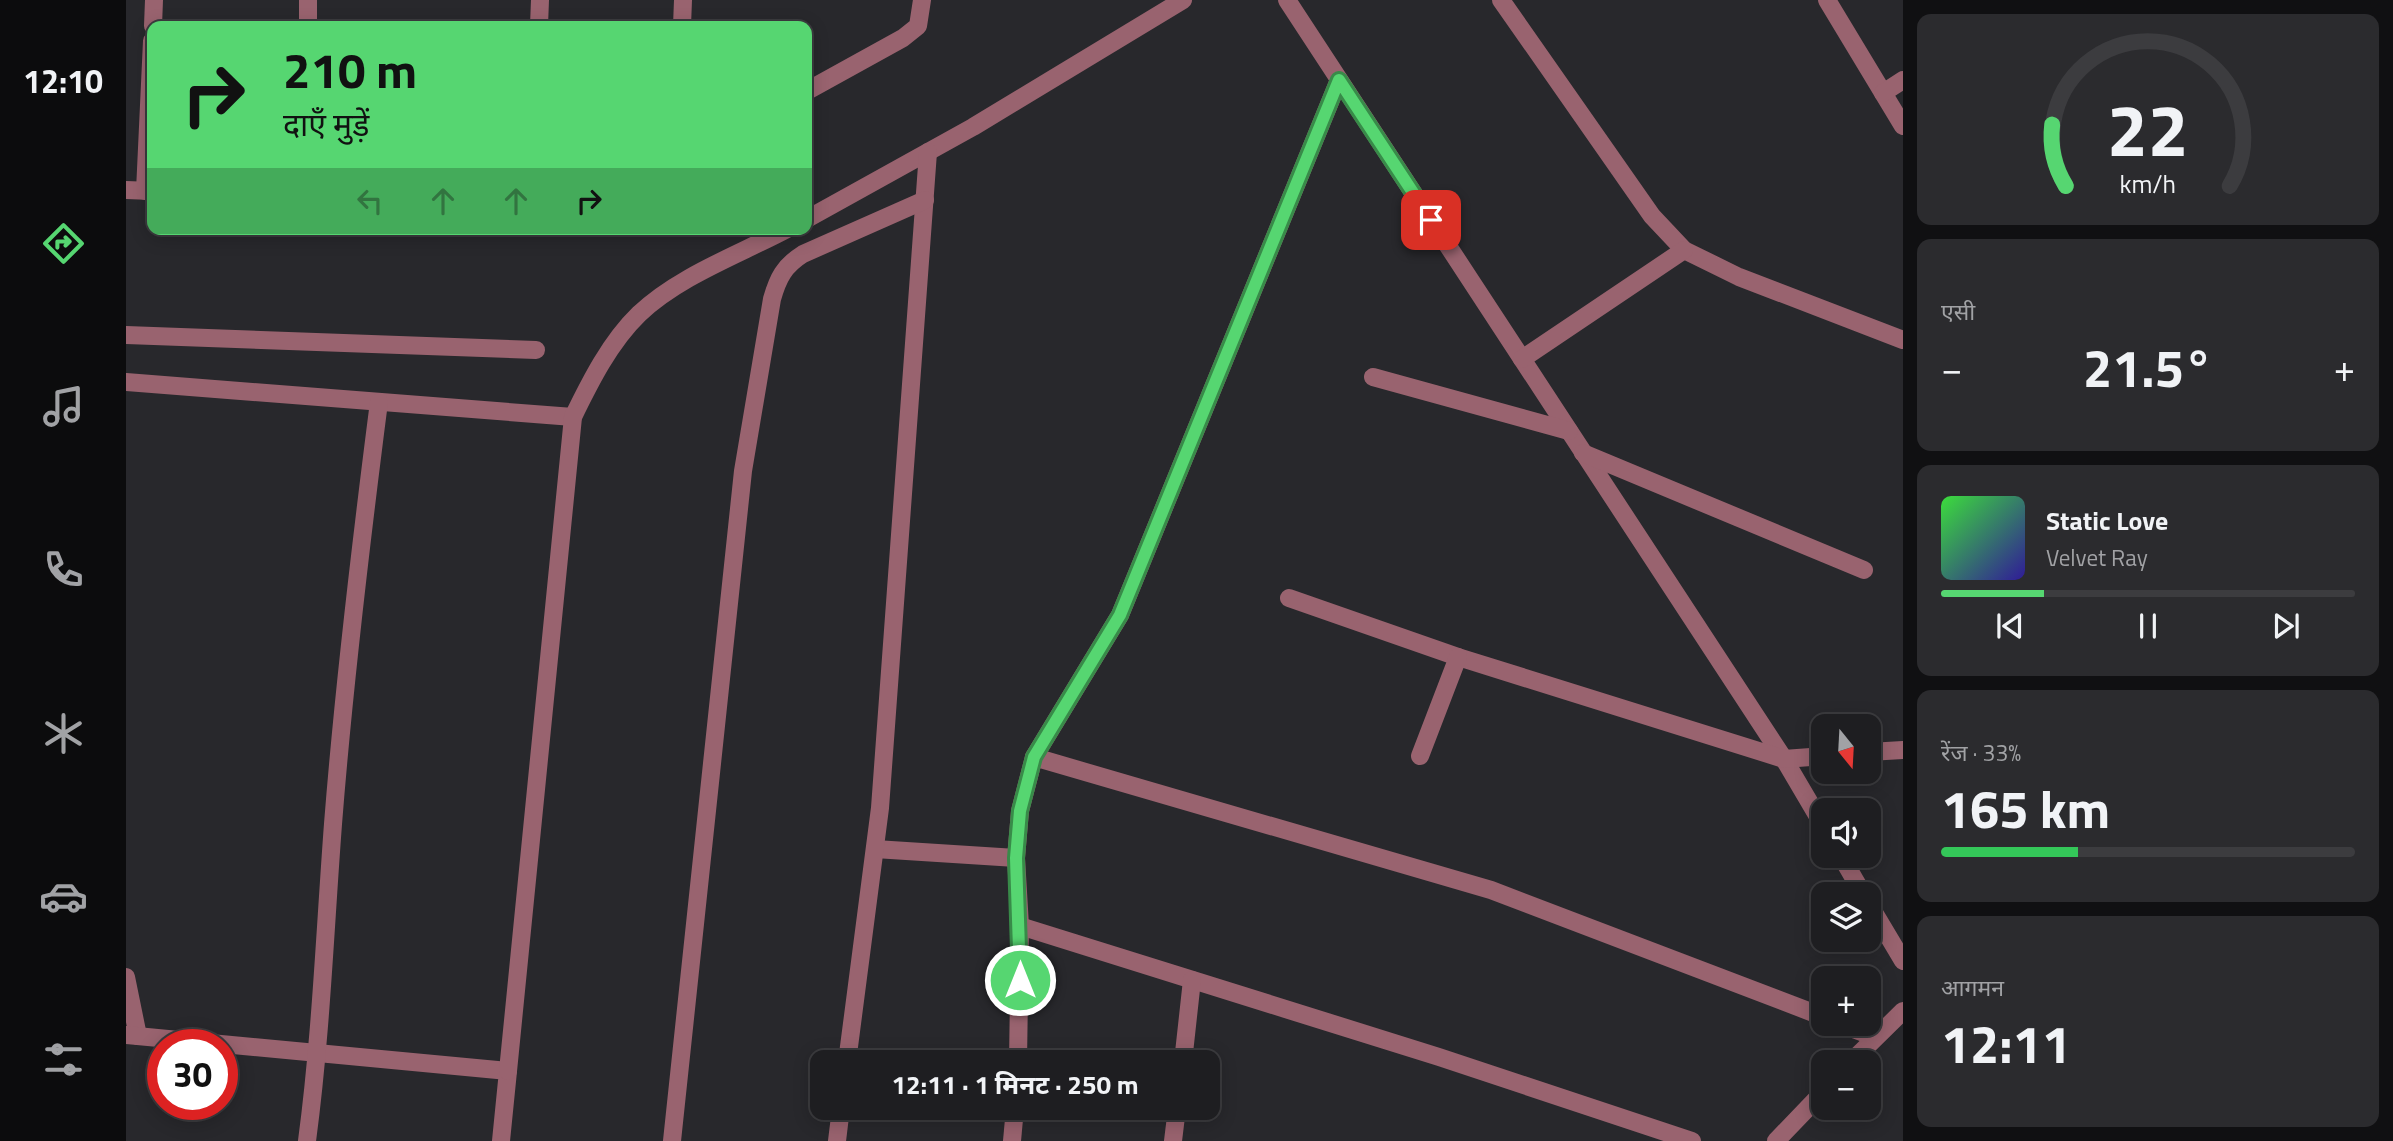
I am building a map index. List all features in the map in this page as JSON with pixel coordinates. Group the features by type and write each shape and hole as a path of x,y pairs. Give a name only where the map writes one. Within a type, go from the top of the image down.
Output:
{"street":[{"path":"153,21 154,0"},
{"path":"308,21 309,0"},
{"path":"539,21 540,0"},
{"path":"682,21 683,0"},
{"path":"812,88 903,38 918,26 922,0"},
{"path":"812,216 929,152 1184,0"},
{"path":"1287,0 1811,805"},
{"path":"1501,0 1652,216 1684,250 1739,277 1903,340"},
{"path":"1827,0 1903,126"},
{"path":"1018,1050 1020,926 1016,858 1020,811 1034,757 1120,615 1339,80"},
{"path":"1883,93 1903,80"},
{"path":"849,1050 875,849 929,152"},
{"path":"126,190 147,191"},
{"path":"672,1141 711,750 743,471 777,280 788,264 803,254 925,200"},
{"path":"501,1141 572,417 617,341 639,315 701,273 775,235"},
{"path":"1522,359 1684,250"},
{"path":"126,335 536,350"},
{"path":"1373,377 1569,431"},
{"path":"126,382 572,417"},
{"path":"307,1141 319,1052 333,823 358,562 379,402"},
{"path":"1583,453 1864,570"},
{"path":"1289,598 1458,657 1783,759 1811,757"},
{"path":"1420,756 1458,657"},
{"path":"1881,751 1903,750"},
{"path":"1034,757 1491,890 1811,1012"},
{"path":"875,849 1016,858"},
{"path":"1881,924 1903,961"},
{"path":"1020,926 1692,1141"},
{"path":"126,977 132,1036 508,1071"},
{"path":"1184,1050 1192,980"},
{"path":"1863,1050 1903,1011"},
{"path":"1776,1141 1811,1105"},
{"path":"837,1141 840,1120"},
{"path":"1012,1141 1014,1120"},
{"path":"1172,1141 1175,1120"}],"route":[{"path":"1020,980 1016,858 1020,811 1034,757 1120,615 1339,80 1431,220"}]}
